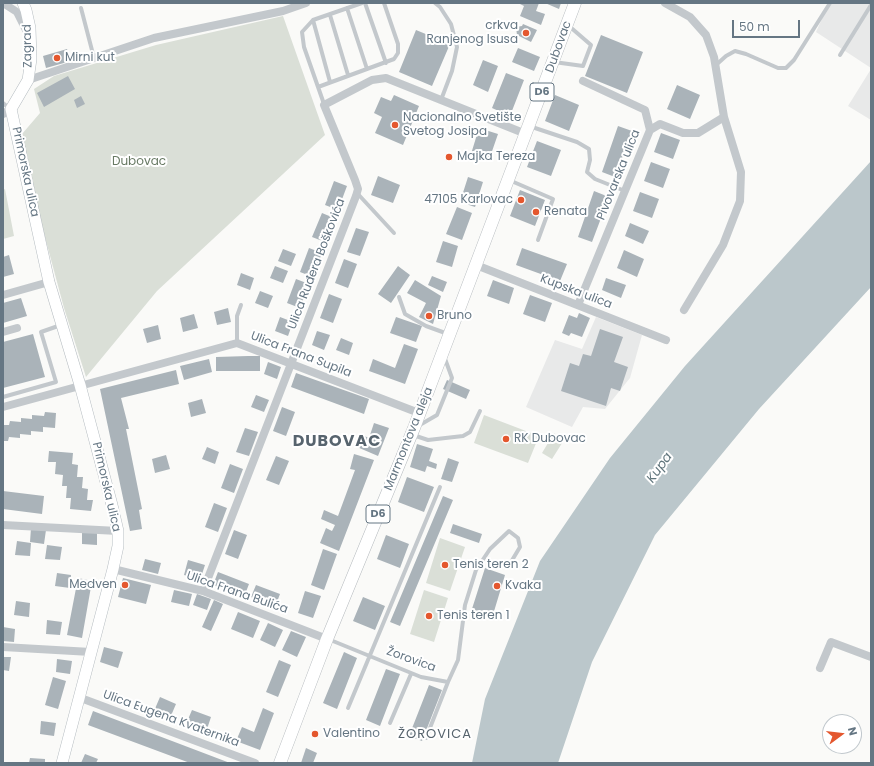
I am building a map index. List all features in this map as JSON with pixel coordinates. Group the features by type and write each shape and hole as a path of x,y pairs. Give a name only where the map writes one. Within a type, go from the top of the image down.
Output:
{"main road":[{"name":"Zagrad","path":"6,109 28,80 30,28 23,3"},
{"name":"Dubovac","path":"509,180 575,3"},
{"name":"Primorska ulica","path":"6,109 49,282 80,385 118,531 118,546 113,569 78,697 62,763"},
{"name":"Marmontova aleja","path":"280,763 327,639 412,431 509,180"}],"street":[{"path":"3,3 17,12 29,38"},
{"path":"28,80 154,38 283,11 306,3"},
{"path":"665,3 690,17 706,35 715,66 724,117 741,172 740,201 723,245 684,310"},
{"path":"324,105 378,78 391,80 441,100 527,130"},
{"path":"583,81 645,110 650,130"},
{"name":"Ulica Ruđera Boškovića","path":"203,591 357,193 355,180 324,105"},
{"name":"Pivovarska ulica","path":"578,305 650,130 660,124 684,133 698,133 724,117"},
{"name":"Kupska ulica","path":"476,265 666,340"},
{"path":"3,296 49,282"},
{"path":"3,332 17,328"},
{"name":"Ulica Frana Supila","path":"3,406 237,343 419,413"},
{"path":"3,525 118,531"},
{"name":"Ulica Frana Bulića","path":"113,569 203,591 327,639"},
{"path":"820,668 831,642 871,657"},
{"path":"3,647 91,652"},
{"name":"Ulica Eugena Kvaternika","path":"78,697 255,763"}],"lane":[{"path":"324,105 304,47 302,32 313,20 362,3"},
{"path":"365,3 386,62"},
{"path":"318,87 394,59 398,53 398,44 384,3"},
{"path":"435,3 440,7 452,24 457,47 452,71 441,100"},
{"path":"715,66 726,56 735,51 746,54 778,68 786,68 794,60 830,3"},
{"path":"840,55 871,5"},
{"path":"81,8 94,58"},
{"path":"347,8 367,69"},
{"path":"330,15 348,76"},
{"path":"313,20 330,82"},
{"path":"554,62 583,66 591,45 567,24"},
{"path":"527,130 577,142 589,149 590,160 587,172 595,179 625,191"},
{"path":"509,180 553,199 538,240"},
{"path":"357,193 394,233"},
{"path":"399,297 405,314 426,326 449,335"},
{"path":"237,343 238,316 241,305"},
{"path":"3,397 56,382 41,332 61,325"},
{"path":"443,352 452,378 437,415 412,431 428,440 463,436 470,432 480,411"},
{"path":"348,708 440,487"},
{"name":"Žorovica","path":"327,639 411,674 448,682 458,660 466,605 476,570 490,549 509,531 518,538 520,547 508,567"},
{"path":"390,723 411,674"},
{"path":"426,738 448,682"}],"shaded area":[{"path":"829,3 871,3 871,68 816,32"},
{"path":"871,69 871,120 848,106"},
{"path":"596,317 642,335 630,378 605,409 583,407 572,427 526,407 555,340 582,349"}],"green space":[{"name":"Dubovac","path":"283,16 325,135 157,291 86,377 64,308 38,211 22,134 40,113 34,89 54,76 156,45"},
{"path":"5,189 14,236 3,239 3,190"},
{"name":"RK Dubovac","path":"484,415 539,436 528,463 474,443"},
{"path":"554,433 564,440 552,459 542,453"},
{"name":"Tenis teren 2","path":"440,538 465,547 450,591 426,583"},
{"name":"Tenis teren 1","path":"424,590 448,598 434,642 410,634"}],"water":[{"name":"Kupa","path":"871,161 871,287 759,409 655,535 592,662 558,763 472,763 485,699 540,561 610,458 685,366"}],"building":[{"path":"518,3 539,3 536,11 545,14 541,25 520,16 524,6"},
{"path":"545,3 561,3 559,9"},
{"name":"crkva Ranjenog Isusa","path":"523,24 537,30 531,42 517,35 516,27 522,26"},
{"path":"416,30 450,44 432,86 399,72"},
{"path":"601,35 643,52 627,93 585,76"},
{"path":"518,48 540,57 534,71 512,62"},
{"name":"Mirni kut","path":"67,49 71,61 46,68 43,56"},
{"path":"483,60 498,66 488,92 473,85"},
{"path":"506,73 524,80 510,116 492,108"},
{"path":"68,76 75,89 44,107 37,93"},
{"path":"677,85 700,95 690,119 667,109"},
{"name":"Nacionalno Svetište Svetog Josipa","path":"394,95 419,106 403,145 375,133 382,117 374,113 381,97 391,101"},
{"path":"555,95 579,105 569,131 545,121"},
{"path":"81,96 85,104 77,108 74,100"},
{"path":"618,126 632,131 615,177 602,172"},
{"path":"479,128 498,134 489,160 471,154"},
{"path":"661,133 680,140 673,159 654,152"},
{"path":"537,141 561,150 551,176 527,167"},
{"path":"651,162 670,169 663,188 644,181"},
{"path":"378,176 400,185 393,203 371,195"},
{"path":"468,177 483,182 475,207 460,202"},
{"path":"334,181 347,186 338,210 325,205"},
{"path":"520,190 545,200 535,226 510,216"},
{"path":"594,191 609,197 592,242 578,237"},
{"path":"640,192 659,199 652,218 633,211"},
{"path":"457,207 472,213 462,240 446,234"},
{"path":"322,213 334,218 325,242 312,237"},
{"path":"630,223 649,231 643,244 625,236"},
{"path":"356,228 369,232 360,256 347,252"},
{"path":"443,241 458,246 452,267 436,262"},
{"path":"309,248 322,253 313,277 300,272"},
{"path":"522,248 567,264 560,281 516,265"},
{"path":"283,249 296,254 291,266 278,261"},
{"path":"624,250 644,259 637,277 617,268"},
{"path":"9,255 14,274 3,277 3,257"},
{"path":"344,259 357,264 348,288 335,283"},
{"path":"275,266 288,271 283,283 270,278"},
{"path":"398,266 410,275 391,303 378,294"},
{"path":"241,273 254,278 250,290 237,285"},
{"path":"432,276 447,282 443,292 428,285"},
{"path":"606,278 626,285 621,298 602,290"},
{"path":"296,279 309,284 300,308 287,303"},
{"path":"415,280 441,296 433,324 419,317 426,303 407,293"},
{"path":"493,280 514,288 509,304 487,296"},
{"path":"260,291 273,296 268,308 255,303"},
{"path":"329,294 342,299 333,323 320,318"},
{"path":"530,295 552,303 545,322 523,314"},
{"path":"21,298 27,316 3,323 3,303"},
{"path":"228,308 231,322 217,325 214,312"},
{"path":"579,313 590,318 582,337 571,333 569,336 562,333 569,315 577,318"},
{"path":"194,314 198,328 183,332 180,318"},
{"path":"280,317 293,322 288,336 275,331"},
{"path":"396,317 422,326 416,342 390,333"},
{"path":"158,325 161,339 147,343 143,329"},
{"path":"600,329 623,337 614,362 628,367 620,391 611,388 606,406 561,391 570,363 579,366 583,354 591,356"},
{"path":"317,331 330,335 324,350 312,345"},
{"path":"33,334 45,377 3,388 3,342"},
{"path":"341,338 353,343 349,355 336,350"},
{"path":"404,344 418,349 405,384 369,371 373,359 395,368"},
{"path":"260,356 260,371 216,371 216,357"},
{"path":"209,359 212,372 184,380 180,366"},
{"path":"268,362 281,367 277,379 264,374"},
{"path":"176,370 179,384 121,398 129,429 126,429 142,509 139,510 142,529 130,531 100,389"},
{"path":"296,373 369,399 364,414 291,387"},
{"path":"447,380 470,390 466,399 443,389"},
{"path":"256,395 269,400 264,412 251,407"},
{"path":"202,399 206,413 191,417 188,403"},
{"path":"282,407 295,412 286,436 273,431"},
{"path":"45,412 56,413 55,428 43,427 43,432 31,431 31,435 20,434 20,438 9,437 8,441 3,441 3,425 9,425 10,421 21,422 21,418 32,419 32,415 44,416"},
{"path":"374,423 389,428 378,456 357,447 362,435 369,438"},
{"path":"245,428 258,432 249,456 236,452"},
{"path":"417,444 433,449 429,461 437,464 436,469 427,466 425,472 410,467"},
{"path":"207,447 219,452 215,464 202,459"},
{"path":"49,451 73,453 72,464 78,465 77,477 83,477 82,488 88,489 87,500 93,500 91,511 70,509 71,498 66,498 67,486 62,486 63,475 55,474 56,462 48,462"},
{"path":"354,454 374,460 339,551 320,543 326,528 332,531 335,525 321,519 324,510 338,516 355,470 350,469"},
{"path":"166,455 170,469 155,473 152,459"},
{"path":"276,456 289,461 279,485 266,480"},
{"path":"448,458 459,462 452,482 441,479"},
{"path":"230,464 243,469 234,493 221,488"},
{"path":"407,477 434,487 424,512 398,502"},
{"path":"3,491 44,496 42,514 3,509"},
{"path":"443,496 453,500 400,626 390,622"},
{"path":"214,503 227,508 218,532 205,527"},
{"path":"453,524 482,534 479,543 450,533"},
{"path":"31,528 46,530 44,544 30,542"},
{"path":"234,530 247,535 238,559 225,554"},
{"path":"82,533 97,533 97,545 82,544"},
{"path":"386,535 409,544 400,568 377,559"},
{"path":"17,541 31,543 30,556 15,555"},
{"path":"47,545 62,547 60,560 45,559"},
{"path":"323,549 337,554 324,590 311,585"},
{"path":"145,559 161,563 158,574 142,570"},
{"path":"188,560 205,565 200,580 184,575"},
{"path":"485,568 505,575 492,618 471,612"},
{"path":"218,572 249,584 244,597 213,585"},
{"path":"57,573 71,575 70,588 55,586"},
{"path":"78,578 92,581 82,638 67,635"},
{"path":"123,578 151,585 146,604 118,597"},
{"path":"256,585 280,594 275,607 251,597"},
{"path":"174,590 192,594 189,606 171,602"},
{"path":"305,591 321,596 313,618 298,613"},
{"path":"197,594 211,599 207,610 193,605"},
{"path":"363,597 385,606 375,630 353,621"},
{"path":"214,600 223,604 211,631 202,627"},
{"path":"16,601 30,603 29,617 14,615"},
{"path":"238,612 260,621 253,638 231,629"},
{"path":"47,620 62,622 60,635 46,634"},
{"path":"268,623 283,630 275,647 260,640"},
{"path":"3,627 15,629 14,642 3,641"},
{"path":"291,631 306,637 297,657 282,650"},
{"path":"104,647 123,652 118,668 100,662"},
{"path":"344,652 357,658 337,709 323,703"},
{"path":"3,657 11,657 9,671 3,670"},
{"path":"57,659 72,661 70,674 56,672"},
{"path":"279,660 291,665 278,697 266,692"},
{"path":"386,669 400,674 380,726 366,720"},
{"path":"53,677 66,681 58,709 45,705"},
{"path":"429,685 442,690 422,741 409,736"},
{"path":"160,697 176,704 170,718 154,711"},
{"path":"263,708 274,713 260,750 236,741 242,727 254,732"},
{"path":"192,710 211,717 206,732 186,724"},
{"path":"93,711 230,763 190,763 88,725"},
{"path":"41,721 56,723 54,736 40,734"},
{"path":"306,748 317,753 313,763 301,763"},
{"path":"85,754 98,759 96,763 81,763"},
{"path":"30,758 45,759 45,763 29,763"}],"place":[{"name":"crkva Ranjenog Isusa","path":"526,33"},
{"name":"Mirni kut","path":"57,58"},
{"name":"Nacionalno Svetište Svetog Josipa","path":"395,125"},
{"name":"Majka Tereza","path":"449,157"},
{"name":"47105 Karlovac","path":"521,200"},
{"name":"Renata","path":"536,212"},
{"name":"Bruno","path":"429,316"},
{"name":"RK Dubovac","path":"506,439"},
{"name":"Tenis teren 2","path":"445,565"},
{"name":"Medven","path":"125,585"},
{"name":"Kvaka","path":"497,586"},
{"name":"Tenis teren 1","path":"429,616"},
{"name":"Valentino","path":"315,734"}],"district":[{"name":"DUBOVAC","path":"337,442"},
{"name":"ŽOROVICA","path":"435,735"}]}
